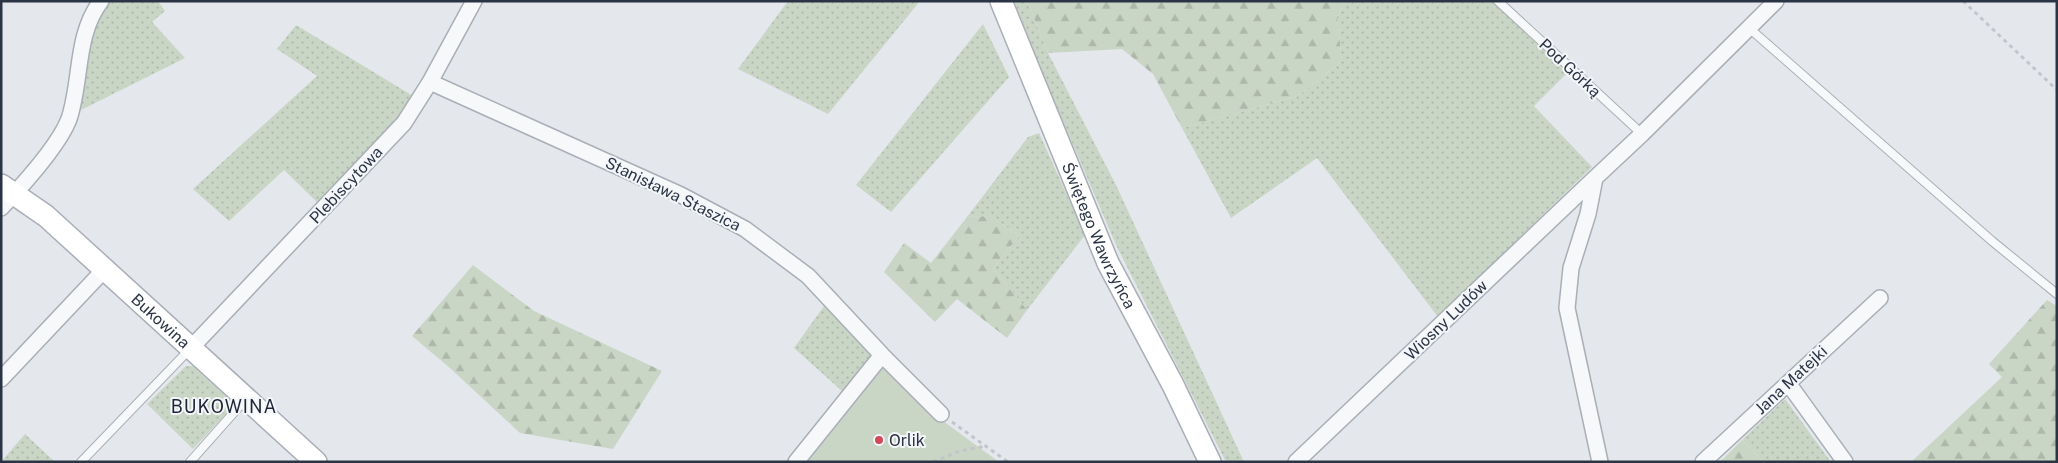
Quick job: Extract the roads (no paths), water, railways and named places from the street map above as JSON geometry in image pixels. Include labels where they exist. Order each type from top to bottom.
[{"type":"street","points":[[6,196],[61,136],[68,120],[85,29],[94,10],[101,1]]},
{"type":"street","name":"Świętego Wawrzyńca","points":[[1000,1],[1108,263],[1173,385],[1210,462]]},
{"type":"street","name":"Wiosny Ludów","points":[[1296,462],[1642,134],[1776,1]]},
{"type":"street","name":"Plebiscytowa","points":[[190,349],[404,123],[430,82],[468,4]]},
{"type":"street","name":"Stanisława Staszica","points":[[430,82],[681,195],[745,229],[808,276],[882,355],[941,414]]},
{"type":"street","points":[[1595,178],[1588,214],[1571,268],[1567,308],[1600,462]]},
{"type":"street","name":"Bukowina","points":[[6,196],[46,216],[316,462]]},
{"type":"street","points":[[1,379],[104,270]]},
{"type":"street","name":"Jana Matejki","points":[[1703,462],[1880,298]]},
{"type":"street","points":[[796,462],[882,355]]},
{"type":"street","points":[[1788,383],[1846,462]]},
{"type":"lane","name":"Pod Górką","points":[[1498,1],[1642,134]]},
{"type":"lane","points":[[1749,28],[1992,241],[2057,294]]},
{"type":"lane","points":[[81,462],[190,349]]},
{"type":"lane","points":[[190,462],[246,399]]},
{"type":"place","name":"Orlik","points":[[879,440]]},
{"type":"district","name":"BUKOWINA","points":[[224,406]]}]
